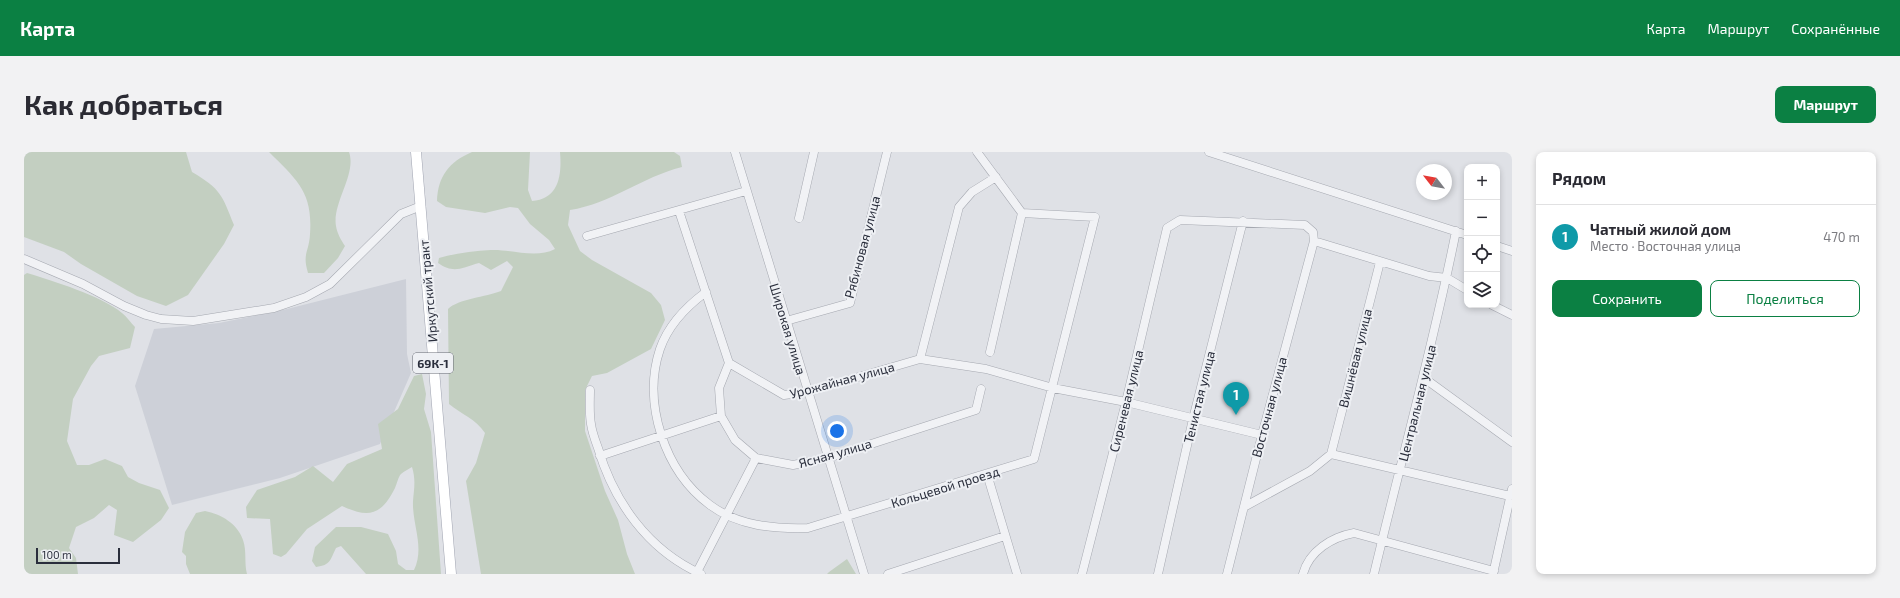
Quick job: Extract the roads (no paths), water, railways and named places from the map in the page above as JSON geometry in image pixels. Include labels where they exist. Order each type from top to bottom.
[{"type":"main road","name":"Иркутский тракт","points":[[416,152],[451,574]]},
{"type":"street","name":"Широкая улица","points":[[735,152],[807,392],[864,574]]},
{"type":"street","points":[[799,218],[814,152]]},
{"type":"street","name":"Рябиновая улица","points":[[786,321],[850,303],[887,152]]},
{"type":"street","points":[[977,152],[1022,213],[990,352]]},
{"type":"street","points":[[1209,152],[1464,234]]},
{"type":"street","points":[[996,178],[972,192],[959,207],[920,359],[986,369],[1053,388],[1126,402],[1262,435]]},
{"type":"street","points":[[587,236],[746,191]]},
{"type":"street","points":[[24,259],[83,284],[124,306],[146,315],[161,319],[193,321],[274,308],[306,297],[330,284],[401,214],[420,206]]},
{"type":"street","points":[[679,211],[729,363]]},
{"type":"street","name":"Кольцевой проезд","points":[[706,292],[693,301],[675,321],[660,348],[654,378],[655,413],[669,455],[686,482],[710,505],[727,514],[741,521],[773,528],[808,528],[847,518],[1034,459],[1095,216],[1022,213]]},
{"type":"street","name":"Сиреневая улица","points":[[1082,574],[1126,402],[1167,228],[1180,220],[1243,221]]},
{"type":"street","points":[[1243,221],[1305,225],[1312,232],[1314,241],[1429,276],[1447,278],[1464,288]]},
{"type":"street","name":"Тенистая улица","points":[[1158,574],[1193,419],[1243,221]]},
{"type":"street","name":"Центральная улица","points":[[1374,574],[1424,378],[1447,278],[1456,231]]},
{"type":"street","name":"Восточная улица","points":[[1227,574],[1262,435],[1314,241]]},
{"type":"street","points":[[1500,247],[1512,251]]},
{"type":"street","name":"Вишнёвая улица","points":[[1331,454],[1380,262]]},
{"type":"street","points":[[1498,308],[1512,315]]},
{"type":"street","name":"Урожайная улица","points":[[729,363],[784,395],[807,392],[920,359]]},
{"type":"street","name":"Ясная улица","points":[[729,363],[719,388],[721,416],[734,440],[756,458],[793,465],[828,458],[976,410],[981,389]]},
{"type":"street","points":[[1424,378],[1512,442]]},
{"type":"street","points":[[590,390],[591,424],[600,456],[613,489],[630,516],[649,538],[672,558],[699,573],[756,458]]},
{"type":"street","points":[[600,456],[721,416]]},
{"type":"street","points":[[1244,507],[1310,471],[1331,454],[1401,471],[1511,493],[1493,573],[1354,533],[1326,544],[1311,555],[1305,565],[1303,574]]},
{"type":"street","points":[[987,474],[1017,574]]},
{"type":"street","points":[[888,574],[1005,536]]},
{"type":"place","name":"Чатный жилой дом","points":[[1236,415]]}]
